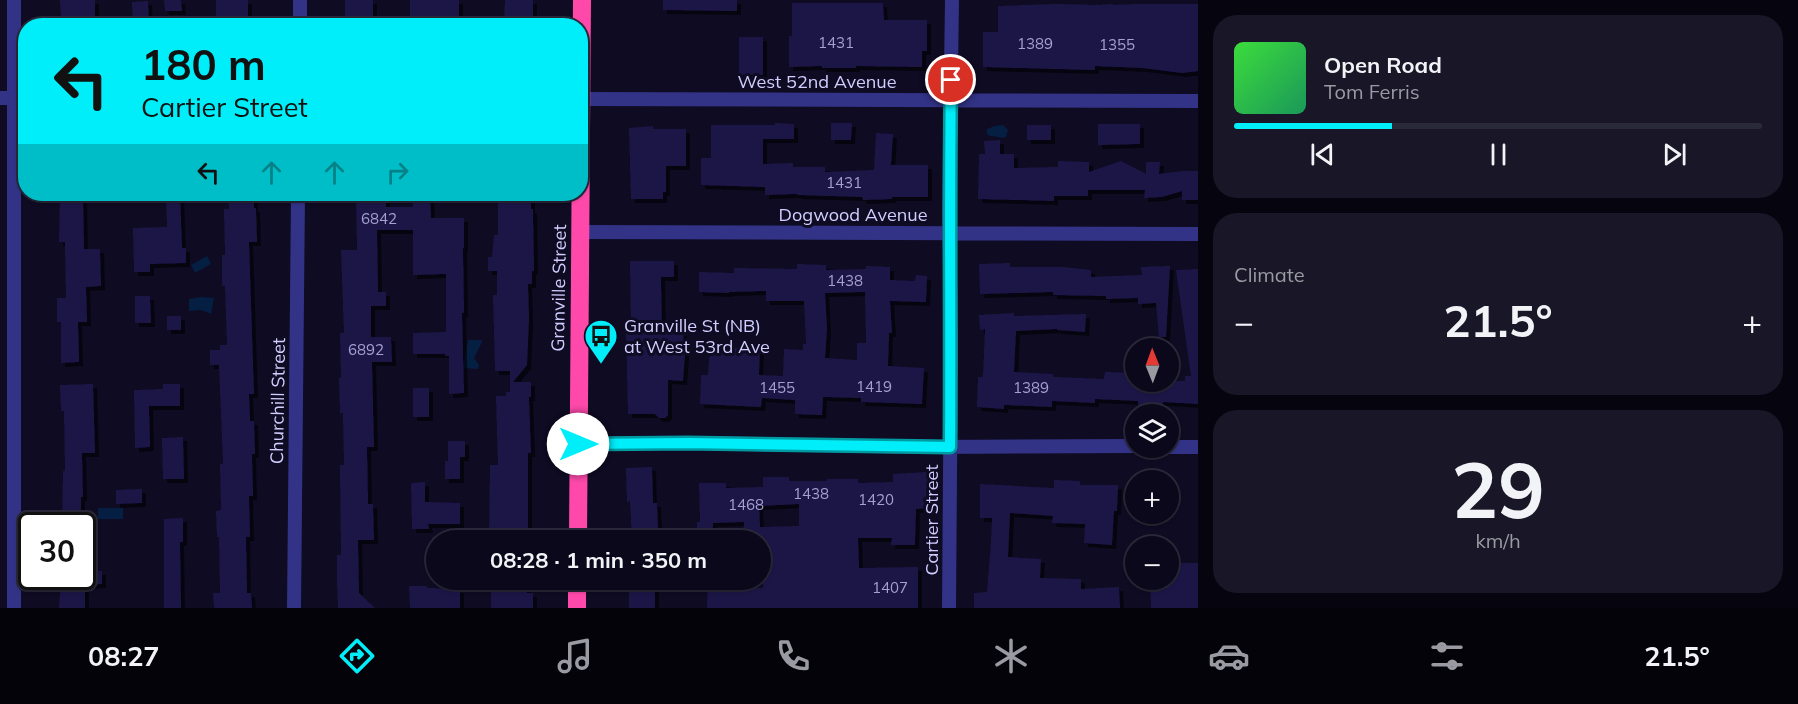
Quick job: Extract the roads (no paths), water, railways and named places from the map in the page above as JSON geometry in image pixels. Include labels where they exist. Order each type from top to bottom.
[{"type":"highway","name":"Granville Street","points":[[582,0],[582,18]]},
{"type":"highway","name":"Granville Street","points":[[578,530],[580,201]]},
{"type":"highway","points":[[577,590],[577,608]]},
{"type":"street","points":[[14,0],[18,65]]},
{"type":"street","points":[[300,0],[300,18]]},
{"type":"street","name":"Cartier Street","points":[[949,608],[952,0]]},
{"type":"street","points":[[0,98],[18,98]]},
{"type":"street","name":"West 52nd Avenue","points":[[588,99],[1198,101]]},
{"type":"street","points":[[14,608],[19,201]]},
{"type":"street","name":"Churchill Street","points":[[294,608],[298,201]]},
{"type":"street","name":"Dogwood Avenue","points":[[580,232],[1198,234]]},
{"type":"street","points":[[578,444],[1125,446]]},
{"type":"street","points":[[1179,447],[1198,447]]},
{"type":"water","points":[[1003,125],[1008,130],[1006,137],[987,134],[987,129]]},
{"type":"water","points":[[207,256],[211,264],[195,273],[191,265]]},
{"type":"water","points":[[214,298],[211,314],[201,310],[189,311],[189,299]]},
{"type":"water","points":[[468,340],[482,340],[474,358],[479,365],[478,369],[463,368]]},
{"type":"water","points":[[98,508],[123,508],[123,519],[98,519]]},
{"type":"place","name":"Granville St (NB) at West 53rd Ave","points":[[601,365]]}]
